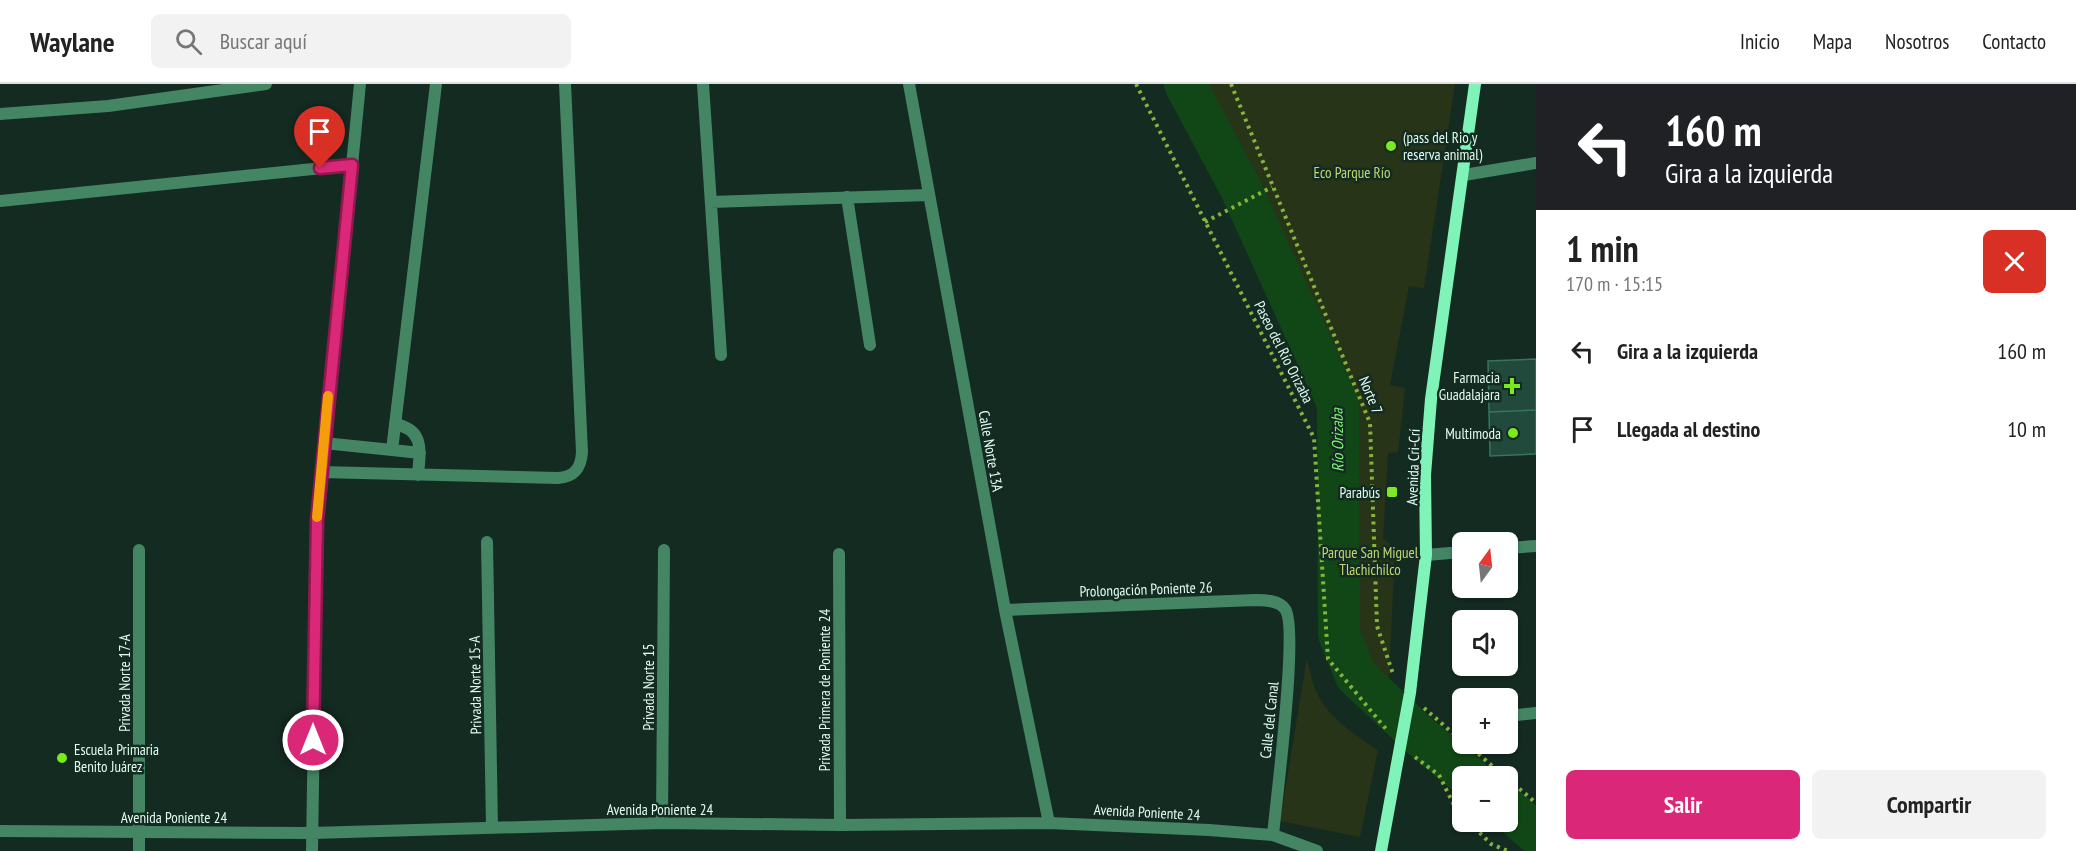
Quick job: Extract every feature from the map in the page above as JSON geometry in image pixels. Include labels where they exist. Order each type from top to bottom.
[{"type":"main road","name":"Avenida Cri-Crí","points":[[1381,851],[1410,693],[1426,555],[1425,475],[1431,399],[1475,84]]},
{"type":"street","points":[[0,114],[108,106],[266,84]]},
{"type":"street","points":[[312,851],[315,554],[321,472],[360,84]]},
{"type":"street","points":[[392,450],[436,84]]},
{"type":"street","points":[[321,472],[558,478],[574,474],[579,468],[582,452],[565,84]]},
{"type":"street","points":[[704,84],[721,355]]},
{"type":"street","name":"Calle Norte 13A","points":[[909,84],[1005,610],[1049,823]]},
{"type":"street","points":[[1464,175],[1536,164]]},
{"type":"street","points":[[0,201],[352,165]]},
{"type":"street","points":[[711,202],[929,195]]},
{"type":"street","points":[[847,197],[870,345]]},
{"type":"street","points":[[395,424],[406,427],[416,435],[420,453],[418,475]]},
{"type":"street","points":[[324,443],[420,453]]},
{"type":"street","name":"Privada Norte 15-A","points":[[487,542],[492,827]]},
{"type":"street","points":[[1518,547],[1536,546]]},
{"type":"street","name":"Privada Norte 17-A","points":[[139,550],[139,851]]},
{"type":"street","name":"Privada Norte 15","points":[[662,823],[664,550]]},
{"type":"street","points":[[1426,555],[1452,553]]},
{"type":"street","name":"Privada Primera de Poniente 24","points":[[839,554],[840,825]]},
{"type":"street","name":"Prolongación Poniente 26","points":[[1005,610],[1255,600],[1277,603],[1285,608]]},
{"type":"street","name":"Calle del Canal","points":[[1273,835],[1290,657],[1290,620],[1285,608]]},
{"type":"street","points":[[1518,715],[1536,713]]},
{"type":"street","name":"Avenida Poniente 24","points":[[0,831],[312,833],[662,823],[840,825],[1049,823],[1273,835],[1317,851]]},
{"type":"path","name":"Paseo del Río Orizaba","points":[[1137,84],[1314,438],[1328,659],[1400,746],[1439,775],[1452,801]]},
{"type":"path","name":"Norte 7","points":[[1231,84],[1370,423],[1377,626],[1396,681],[1452,732]]},
{"type":"path","points":[[1205,222],[1272,187]]},
{"type":"path","points":[[1479,754],[1493,766]]},
{"type":"path","points":[[1518,787],[1536,803]]},
{"type":"path","points":[[1479,832],[1491,844],[1508,851]]},
{"type":"green space","name":"Eco Parque Río","points":[[1208,84],[1455,84],[1424,288],[1409,286],[1390,385],[1405,388],[1398,452],[1388,453],[1383,539],[1395,547],[1388,699],[1346,638],[1345,382],[1263,186]]},
{"type":"green space","points":[[1307,658],[1314,686],[1325,706],[1350,731],[1378,750],[1360,837],[1280,821]]},
{"type":"building","name":"Farmacia Guadalajara","points":[[1536,359],[1536,410],[1489,412],[1488,361]]},
{"type":"building","name":"Multimoda","points":[[1536,410],[1536,454],[1490,456],[1489,412]]},
{"type":"waterway","name":"Río Orizaba","points":[[1185,84],[1241,189],[1338,403],[1339,634],[1356,676],[1456,766]]},
{"type":"waterway","name":"Río Orizaba","points":[[1518,818],[1536,833]]},
{"type":"slow traffic","points":[[317,517],[328,396]]},
{"type":"place","name":"(pass del Rio y reserva animal)","points":[[1391,146]]},
{"type":"place","name":"Farmacia Guadalajara","points":[[1512,386]]},
{"type":"place","name":"Multimoda","points":[[1513,433]]},
{"type":"place","name":"Parabús","points":[[1392,492]]},
{"type":"place","name":"Escuela Primaria Benito Juárez","points":[[62,758]]},
{"type":"route","points":[[313,740],[317,521],[352,165],[320,168]]},
{"type":"park label","name":"Parque San Miguel Tlachichilco","points":[[1370,560]]}]
